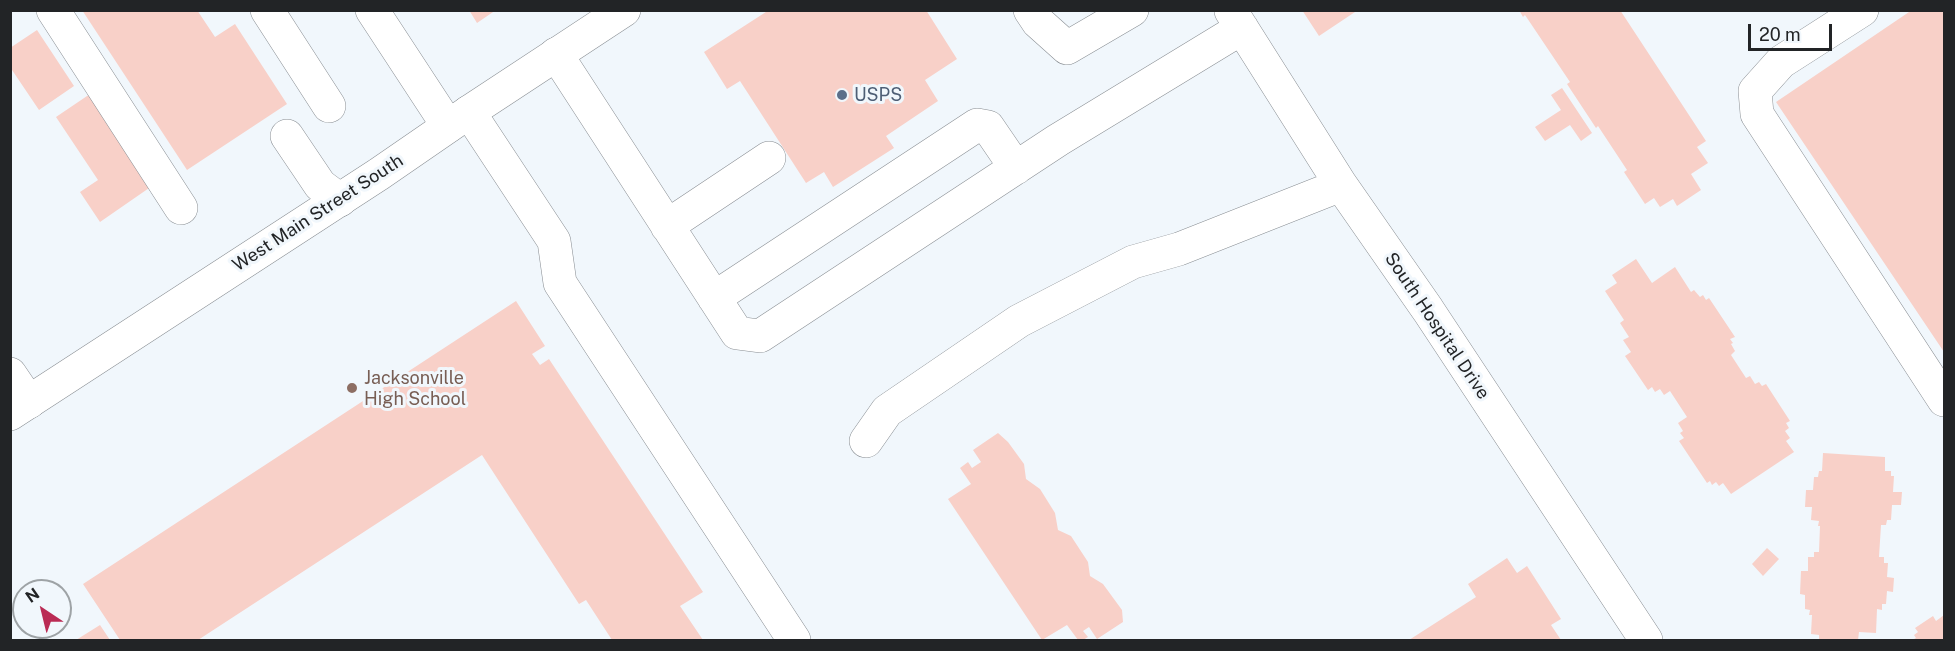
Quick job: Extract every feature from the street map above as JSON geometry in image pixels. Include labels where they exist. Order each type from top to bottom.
[{"type":"street","points":[[53,10],[182,208]]},
{"type":"street","points":[[267,10],[329,106]]},
{"type":"street","points":[[372,10],[554,241],[560,283],[794,640]]},
{"type":"street","name":"West Main Street South","points":[[20,408],[340,200],[624,10]]},
{"type":"street","points":[[1030,10],[1038,22],[1067,48],[1123,13]]},
{"type":"street","points":[[1862,10],[1781,62],[1755,91],[1756,114],[1944,400]]},
{"type":"street","points":[[556,54],[737,333],[760,336],[1016,168],[1236,19]]},
{"type":"street","name":"South Hospital Drive","points":[[1236,19],[1341,185],[1428,310],[1646,640]]},
{"type":"street","points":[[714,298],[977,124],[988,127],[1016,168]]},
{"type":"street","points":[[287,136],[320,185],[340,200]]},
{"type":"street","points":[[667,226],[769,158]]},
{"type":"street","points":[[866,441],[887,411],[1019,321],[1133,262],[1179,249],[1341,185]]},
{"type":"street","points":[[10,374],[20,408]]},
{"type":"building","points":[[82,10],[197,10],[215,37],[235,24],[287,104],[187,170]]},
{"type":"building","points":[[469,10],[496,10],[477,23]]},
{"type":"building","name":"USPS","points":[[769,10],[926,10],[957,59],[925,80],[938,101],[886,136],[894,148],[833,187],[824,172],[806,183],[740,81],[727,89],[704,52]]},
{"type":"building","points":[[1302,10],[1358,10],[1319,36]]},
{"type":"building","points":[[1519,10],[1620,10],[1706,141],[1697,147],[1708,163],[1691,174],[1701,190],[1677,206],[1673,199],[1660,207],[1654,198],[1645,204],[1624,172],[1627,170],[1567,84],[1570,82],[1525,15],[1523,17]]},
{"type":"building","points":[[1912,10],[1944,10],[1944,352],[1776,102]]},
{"type":"building","points":[[37,30],[74,86],[39,110],[10,67],[10,48]]},
{"type":"building","points":[[1562,88],[1592,133],[1581,141],[1570,125],[1545,141],[1535,127],[1561,110],[1551,95]]},
{"type":"building","points":[[90,94],[152,186],[100,222],[80,192],[98,180],[56,117]]},
{"type":"building","points":[[1636,259],[1652,283],[1675,267],[1691,292],[1694,290],[1700,297],[1703,295],[1706,300],[1709,298],[1735,337],[1730,339],[1735,351],[1731,355],[1746,378],[1750,376],[1755,384],[1759,382],[1762,386],[1766,384],[1790,421],[1786,423],[1789,428],[1785,431],[1790,438],[1786,441],[1794,452],[1731,494],[1723,483],[1719,486],[1716,482],[1712,485],[1710,481],[1707,483],[1679,441],[1684,438],[1680,433],[1683,431],[1678,423],[1687,417],[1670,391],[1664,395],[1660,389],[1655,392],[1652,387],[1648,390],[1625,356],[1631,352],[1623,340],[1629,337],[1620,323],[1624,320],[1605,291],[1617,283],[1612,275]]},
{"type":"building","points":[[516,301],[545,346],[532,354],[540,365],[549,359],[703,592],[680,606],[703,640],[612,640],[586,600],[579,604],[482,455],[198,640],[120,640],[83,584]]},
{"type":"building","points":[[998,433],[1008,442],[1024,464],[1026,479],[1040,489],[1055,513],[1058,530],[1071,536],[1088,562],[1090,576],[1103,584],[1122,610],[1123,622],[1097,639],[1089,627],[1083,631],[1088,637],[1078,640],[1067,625],[1042,640],[948,499],[971,484],[960,468],[968,462],[972,468],[981,462],[973,450]]},
{"type":"building","points":[[1823,453],[1885,457],[1885,471],[1891,471],[1891,476],[1894,476],[1893,492],[1902,492],[1901,505],[1892,505],[1891,520],[1887,520],[1886,525],[1881,525],[1879,557],[1884,557],[1884,563],[1888,563],[1887,577],[1894,578],[1893,592],[1887,591],[1886,604],[1882,604],[1882,610],[1877,609],[1876,633],[1859,632],[1858,640],[1819,640],[1819,635],[1811,634],[1812,615],[1809,615],[1810,610],[1805,609],[1805,595],[1800,594],[1801,571],[1808,571],[1808,557],[1814,557],[1814,552],[1819,552],[1819,521],[1811,520],[1812,507],[1805,507],[1806,490],[1813,490],[1814,477],[1818,477],[1819,471],[1822,471]]},
{"type":"building","points":[[1767,548],[1779,559],[1763,576],[1752,564]]},
{"type":"building","points":[[1507,558],[1517,573],[1527,566],[1561,619],[1551,625],[1561,640],[1409,640],[1476,597],[1468,584]]},
{"type":"building","points":[[1944,615],[1944,640],[1912,640],[1916,638],[1914,635],[1918,632],[1915,628],[1933,616],[1936,621]]},
{"type":"building","points":[[100,625],[110,640],[76,640]]},
{"type":"place","name":"USPS","points":[[842,95]]},
{"type":"place","name":"Jacksonville High School","points":[[352,388]]}]
